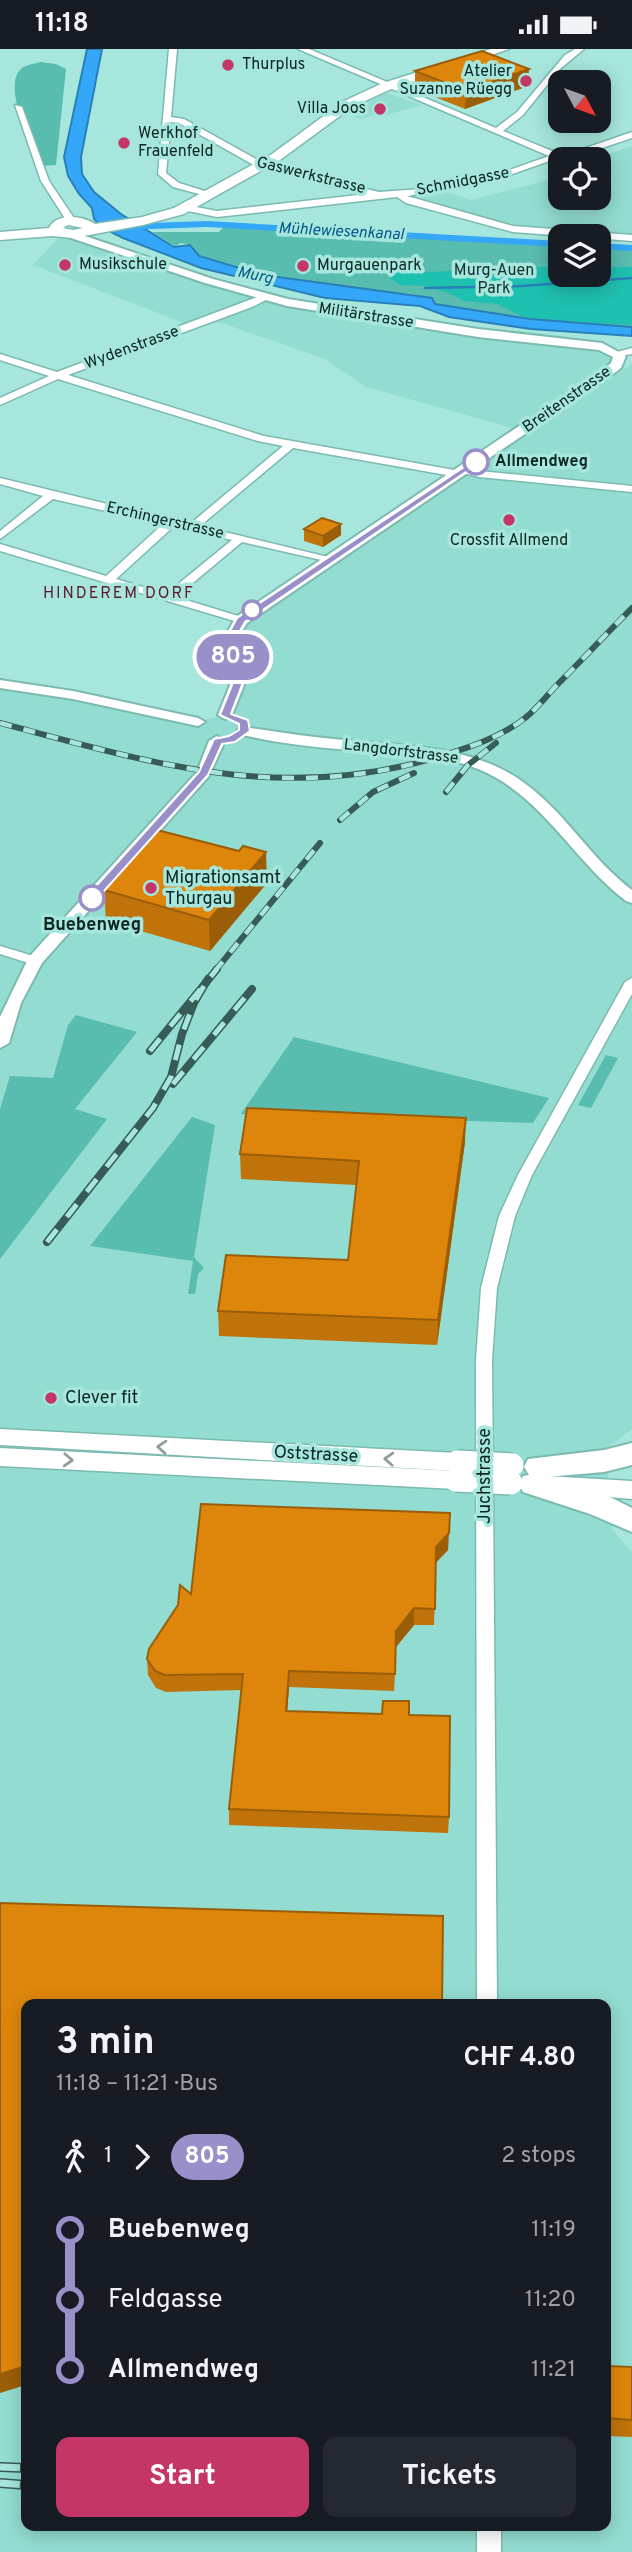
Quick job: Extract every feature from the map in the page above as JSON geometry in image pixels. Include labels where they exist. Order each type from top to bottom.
[{"type":"highway","points":[[524,1475],[632,1454]]},
{"type":"highway","points":[[524,1475],[632,1521]]},
{"type":"main road","points":[[0,235],[142,220],[186,208],[268,168],[337,110],[387,86],[503,49]]},
{"type":"main road","name":"Oststrasse","points":[[0,1437],[456,1471],[524,1475],[632,1475]]},
{"type":"main road","name":"Oststrasse","points":[[0,1457],[456,1471]]},
{"type":"main road","name":"Oststrasse","points":[[524,1475],[632,1490]]},
{"type":"street","points":[[173,49],[162,174],[176,185],[210,194]]},
{"type":"street","name":"Schmidgasse","points":[[302,49],[548,153]]},
{"type":"street","points":[[497,131],[527,104],[557,70],[563,58],[580,49]]},
{"type":"street","points":[[18,107],[64,228]]},
{"type":"street","name":"Gaswerkstrasse","points":[[168,119],[181,121],[268,168],[379,195]]},
{"type":"street","points":[[596,147],[632,135]]},
{"type":"street","name":"Schmidgasse","points":[[186,208],[218,214],[379,195],[400,195],[501,177],[548,159]]},
{"type":"street","points":[[400,195],[409,201],[502,227],[548,231]]},
{"type":"street","name":"Militärstrasse","points":[[89,227],[90,239],[106,247]]},
{"type":"street","name":"Militärstrasse","points":[[64,228],[106,247],[265,297],[478,333],[602,347],[618,353],[632,351]]},
{"type":"street","points":[[611,237],[632,238]]},
{"type":"street","name":"Wydenstrasse","points":[[0,402],[58,375],[265,297]]},
{"type":"street","name":"Breitenstrasse","points":[[241,620],[609,371],[620,360],[618,353]]},
{"type":"street","points":[[0,356],[205,423],[291,446],[461,472],[632,489]]},
{"type":"street","points":[[193,527],[229,493],[240,488],[291,446]]},
{"type":"street","name":"Erchingerstrasse","points":[[0,481],[330,559]]},
{"type":"street","points":[[0,536],[51,495]]},
{"type":"street","points":[[108,579],[172,522]]},
{"type":"street","points":[[169,597],[241,538]]},
{"type":"street","points":[[0,547],[241,620],[231,638],[237,685],[225,715]]},
{"type":"street","points":[[0,684],[72,695],[198,722]]},
{"type":"street","points":[[225,715],[244,723],[244,731],[231,739],[218,741],[199,734],[196,730],[198,722],[206,717],[225,715]]},
{"type":"street","name":"Langdorfstrasse","points":[[244,731],[307,741],[445,755],[498,772],[528,794],[603,874],[632,898]]},
{"type":"street","points":[[0,1043],[11,1006],[35,961],[204,773],[218,741]]},
{"type":"street","points":[[0,950],[35,961]]},
{"type":"street","name":"Juchstrasse","points":[[487,1999],[484,1360],[489,1288],[507,1216],[525,1175],[632,982]]},
{"type":"street","points":[[489,2531],[489,2552]]},
{"type":"shaded area","name":"Villa Joos","points":[[384,92],[421,105],[361,119],[344,112]]},
{"type":"shaded area","points":[[632,146],[632,235],[611,233],[611,224],[548,224],[548,229],[507,226],[414,199],[419,193],[443,191],[471,200],[548,180],[548,210],[611,210],[611,153]]},
{"type":"shaded area","points":[[63,233],[209,281],[319,308],[589,345],[620,356],[518,429],[529,432],[632,364],[632,1429],[606,1449],[612,1529],[632,1553],[632,2552],[0,2552],[0,684],[198,722],[225,715],[231,704],[234,620],[516,429],[366,387],[325,359],[216,321],[197,328],[33,265]]},
{"type":"green space","points":[[40,62],[56,64],[66,69],[56,165],[39,166],[17,103],[16,78],[20,70]]},
{"type":"green space","name":"Murg-Auen Park","points":[[226,224],[548,242],[548,287],[611,287],[611,245],[632,246],[632,327],[529,319],[435,304],[413,294],[339,287],[263,275],[199,256],[191,245],[181,243],[175,246],[152,232],[219,232]]},
{"type":"green space","points":[[548,267],[548,287],[611,287],[611,267],[632,267],[632,325],[527,319],[497,304],[464,301],[449,293],[424,286],[400,285],[390,278],[394,271]]},
{"type":"green space","points":[[76,1015],[137,1032],[75,1109],[107,1119],[0,1259],[0,1109],[10,1076],[53,1078],[68,1025]]},
{"type":"green space","points":[[294,1037],[549,1098],[533,1123],[241,1114]]},
{"type":"green space","points":[[606,1055],[618,1058],[591,1108],[578,1105]]},
{"type":"green space","points":[[192,1117],[215,1125],[194,1257],[204,1268],[198,1274],[195,1294],[188,1294],[193,1261],[90,1246]]},
{"type":"water","name":"Murg","points":[[87,49],[102,49],[81,157],[82,174],[94,192],[121,214],[174,247],[190,245],[199,256],[263,275],[432,298],[435,304],[530,319],[632,327],[632,336],[531,329],[449,317],[420,306],[325,298],[201,268],[103,228],[94,219],[92,208],[68,176],[64,157]]},
{"type":"building","points":[[482,51],[529,69],[466,91],[415,71]]},
{"type":"building","points":[[322,518],[341,524],[323,536],[304,529]]},
{"type":"building","points":[[157,830],[239,851],[243,846],[266,852],[209,920],[104,890]]},
{"type":"building","points":[[247,1108],[466,1118],[438,1320],[218,1311],[226,1255],[348,1260],[359,1161],[240,1154]]},
{"type":"building","points":[[201,1504],[450,1513],[449,1533],[436,1547],[435,1609],[414,1608],[396,1631],[395,1674],[289,1671],[286,1711],[382,1714],[383,1701],[409,1701],[409,1715],[450,1716],[449,1817],[229,1809],[243,1674],[165,1675],[155,1671],[147,1659],[149,1649],[178,1605],[180,1585],[191,1594]]},
{"type":"building","points":[[0,1903],[443,1916],[442,1999],[21,1999],[21,2368],[0,2374]]},
{"type":"building","points":[[611,2366],[632,2367],[632,2420],[611,2418]]},
{"type":"waterway","name":"Mühlewiesenkanal","points":[[122,227],[207,224],[548,243]]},
{"type":"waterway","name":"Mühlewiesenkanal","points":[[611,247],[632,248]]},
{"type":"waterway","points":[[425,288],[522,286],[632,278]]},
{"type":"railway","points":[[0,723],[110,752],[217,773],[325,777],[380,771],[460,750],[494,737],[515,725],[534,710],[632,608]]},
{"type":"railway","points":[[446,792],[468,765],[496,743]]},
{"type":"railway","points":[[340,820],[373,792],[414,773]]},
{"type":"railway","points":[[215,971],[320,843]]},
{"type":"railway","points":[[206,983],[217,969]]},
{"type":"railway","points":[[206,983],[208,979]]},
{"type":"railway","points":[[47,1242],[153,1108],[171,1077],[182,1034],[194,1003],[206,983]]},
{"type":"railway","points":[[150,1051],[206,983]]},
{"type":"railway","points":[[173,1084],[252,989]]},
{"type":"railway","points":[[0,2467],[21,2468]]},
{"type":"railway","points":[[0,2483],[21,2485]]},
{"type":"bus line","name":"805","points":[[92,898],[204,773],[218,741],[237,737],[244,731],[244,723],[233,716],[225,715],[238,676],[231,650],[231,638],[241,620],[252,610],[476,462]]},
{"type":"place","name":"Thurplus","points":[[228,65]]},
{"type":"place","name":"Atelier Suzanne Rüegg","points":[[526,81]]},
{"type":"place","name":"Villa Joos","points":[[380,109]]},
{"type":"place","name":"Werkhof Frauenfeld","points":[[124,143]]},
{"type":"place","name":"Musikschule","points":[[65,265]]},
{"type":"place","name":"Murgauenpark","points":[[303,266]]},
{"type":"place","name":"Allmendweg","points":[[476,462]]},
{"type":"place","name":"Crossfit Allmend","points":[[509,520]]},
{"type":"place","name":"Migrationsamt Thurgau","points":[[151,888]]},
{"type":"place","name":"Buebenweg","points":[[92,898]]},
{"type":"place","name":"Clever fit","points":[[51,1398]]},
{"type":"district","name":"HINDEREM DORF","points":[[119,594]]}]
